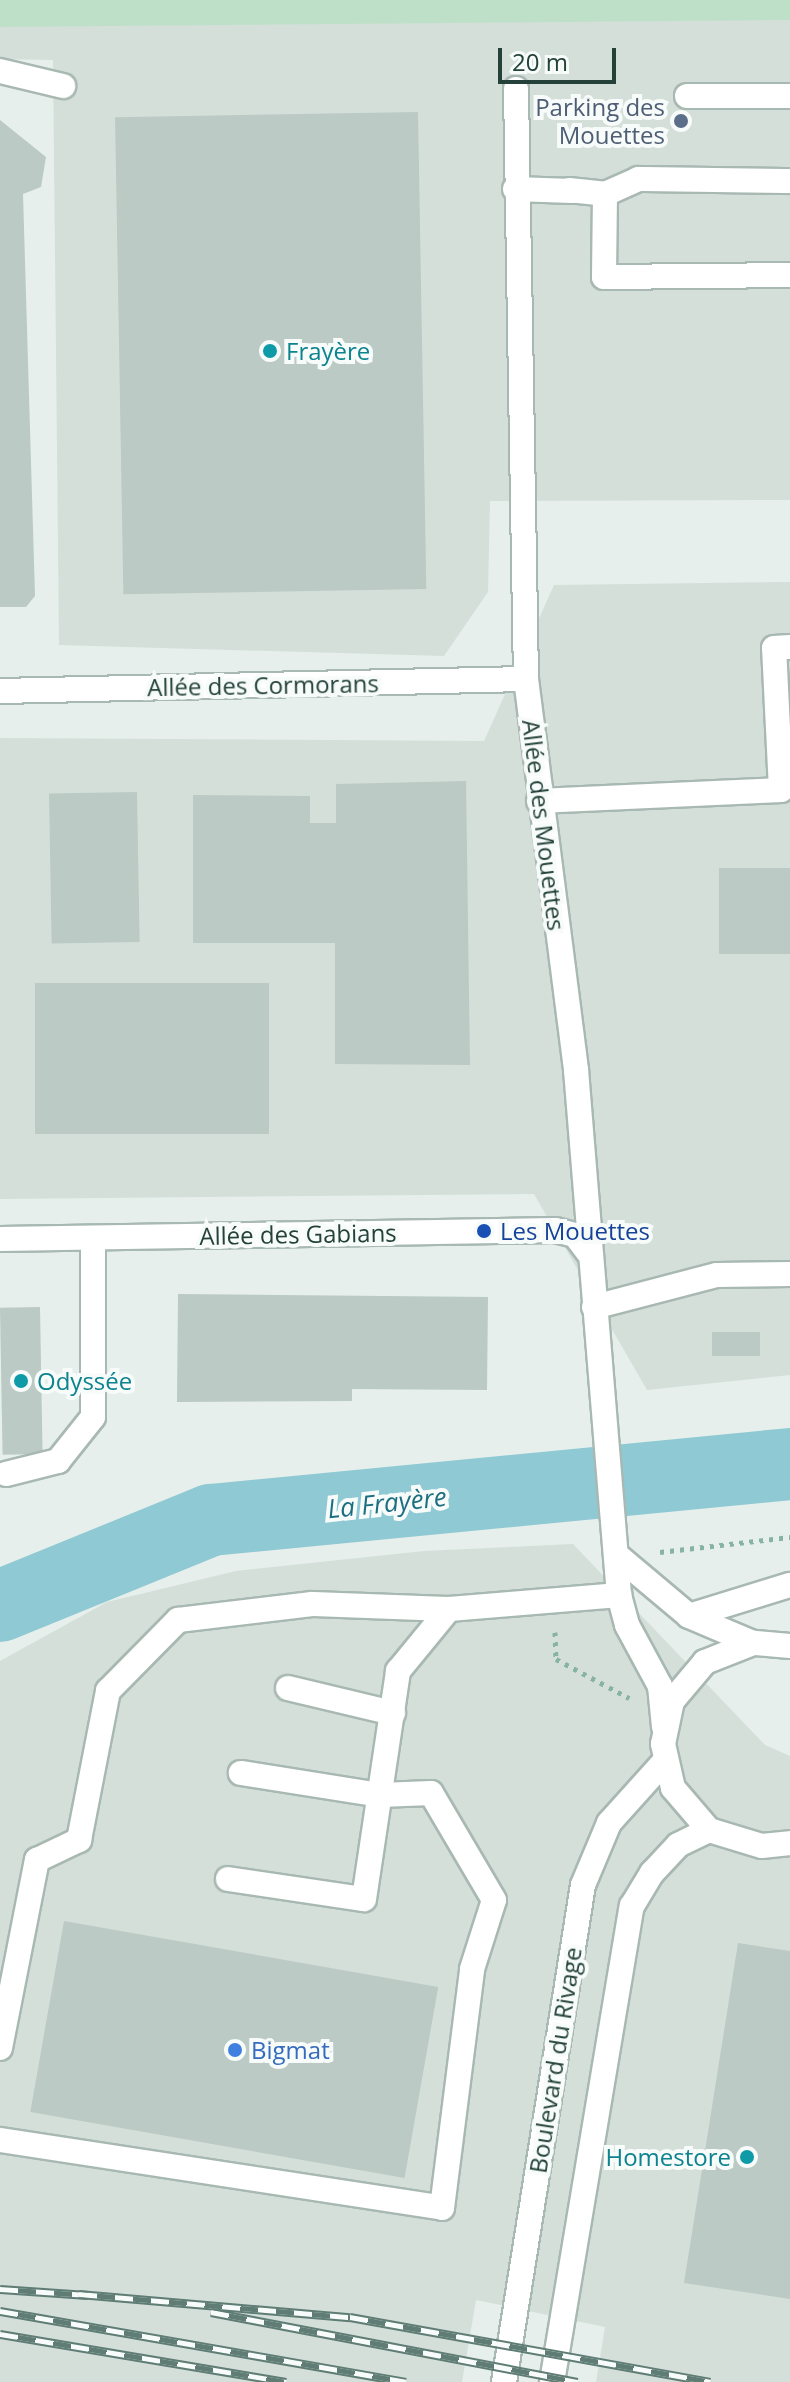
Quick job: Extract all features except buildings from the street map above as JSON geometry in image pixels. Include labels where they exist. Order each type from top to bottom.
[{"type":"street","points":[[0,71],[63,86]]},
{"type":"street","name":"Allée des Mouettes","points":[[516,89],[515,189],[526,679],[539,801],[576,1070],[588,1252],[620,1558],[619,1595],[627,1625],[660,1686],[664,1762]]},
{"type":"street","points":[[687,96],[790,96]]},
{"type":"street","points":[[515,189],[605,194],[638,179],[790,181]]},
{"type":"street","points":[[605,194],[604,277],[790,275]]},
{"type":"street","points":[[539,801],[781,790],[774,648],[790,647]]},
{"type":"street","name":"Allée des Cormorans","points":[[0,691],[526,679]]},
{"type":"street","name":"Allée des Gabians","points":[[0,1239],[555,1230],[575,1235],[588,1252]]},
{"type":"street","points":[[6,1474],[58,1461],[93,1417],[93,1238]]},
{"type":"street","points":[[594,1307],[717,1275],[790,1274]]},
{"type":"street","points":[[620,1558],[689,1616],[753,1643]]},
{"type":"street","points":[[689,1616],[790,1585]]},
{"type":"street","points":[[0,2048],[37,1860],[79,1840],[108,1691],[178,1620],[312,1604],[449,1609],[619,1595]]},
{"type":"street","points":[[228,1879],[364,1899],[398,1671],[449,1609]]},
{"type":"street","points":[[664,1727],[685,1679],[728,1649],[753,1643],[790,1646]]},
{"type":"street","points":[[288,1688],[393,1713]]},
{"type":"street","points":[[664,1762],[688,1811],[709,1830],[748,1844],[790,1843]]},
{"type":"street","name":"Boulevard du Rivage","points":[[504,2382],[583,1885],[609,1823],[664,1762]]},
{"type":"street","points":[[0,2140],[442,2208],[472,1969],[494,1900],[431,1793],[380,1795],[241,1773]]},
{"type":"street","name":"Boulevard du Rivage","points":[[552,2382],[632,1906],[678,1845],[709,1830]]},
{"type":"path","points":[[655,1556],[664,1550],[790,1537]]},
{"type":"shaded area","points":[[0,0],[790,0],[790,500],[490,501],[488,592],[444,656],[59,645],[53,60],[0,59]]},
{"type":"shaded area","points":[[790,582],[790,1375],[647,1390],[534,1194],[0,1199],[0,738],[484,741],[554,585]]},
{"type":"shaded area","points":[[573,1544],[765,1745],[790,1756],[790,2382],[596,2382],[605,2327],[476,2300],[462,2382],[0,2382],[0,1661],[107,1602],[236,1571],[424,1551]]},
{"type":"green space","points":[[0,0],[790,0],[790,20],[0,27]]},
{"type":"waterway","name":"La Frayère","points":[[0,1606],[211,1520],[790,1464]]},
{"type":"railway","points":[[0,2289],[88,2295]]},
{"type":"railway","points":[[79,2294],[350,2317],[710,2382]]},
{"type":"railway","points":[[0,2311],[406,2382]]},
{"type":"railway","points":[[211,2312],[577,2382]]},
{"type":"railway","points":[[0,2334],[286,2382]]},
{"type":"place","name":"Parking des Mouettes","points":[[681,121]]},
{"type":"place","name":"Frayère","points":[[270,351]]},
{"type":"place","name":"Les Mouettes","points":[[484,1231]]},
{"type":"place","name":"Odyssée","points":[[21,1381]]},
{"type":"place","name":"Bigmat","points":[[235,2050]]},
{"type":"place","name":"Homestore","points":[[747,2157]]}]
